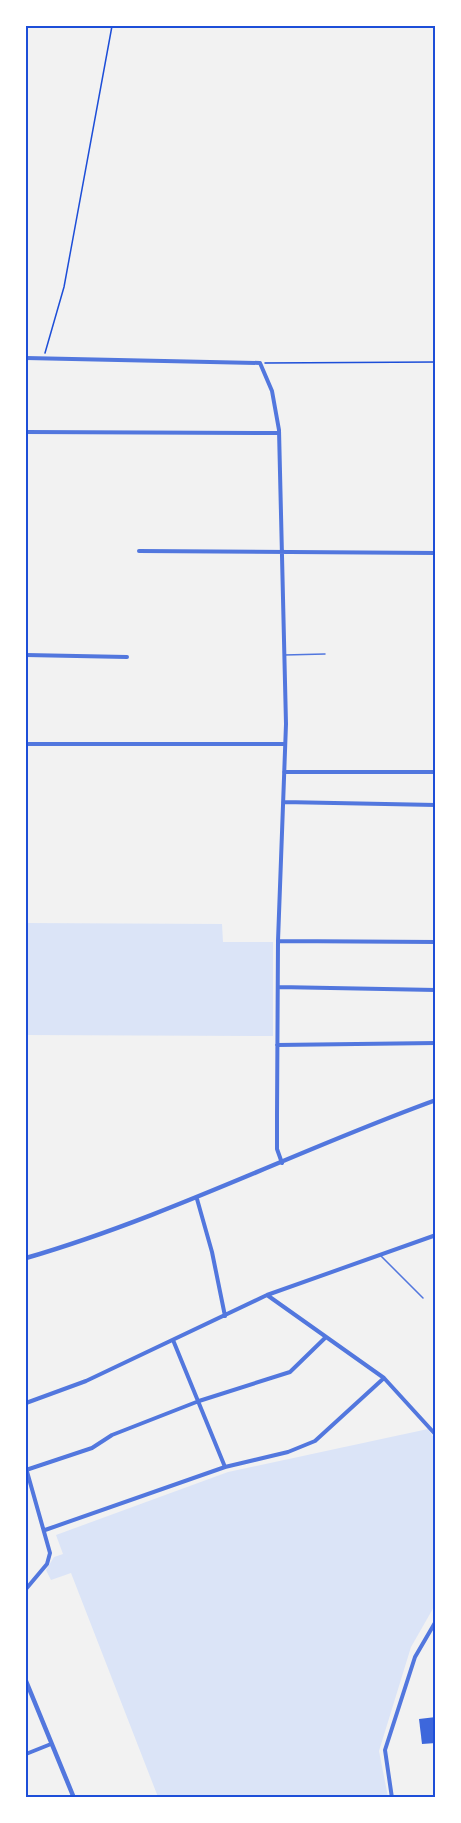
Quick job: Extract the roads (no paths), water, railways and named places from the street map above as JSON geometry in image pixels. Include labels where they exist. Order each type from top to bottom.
[{"type":"street","points":[[26,358],[260,363],[272,391],[279,433],[285,744],[277,1045],[278,1149],[282,1163]]},
{"type":"street","points":[[26,432],[279,433]]},
{"type":"street","points":[[138,551],[435,553]]},
{"type":"street","points":[[26,655],[127,657]]},
{"type":"street","points":[[26,744],[285,744]]},
{"type":"street","points":[[284,772],[435,772]]},
{"type":"street","points":[[283,802],[435,805]]},
{"type":"street","points":[[278,941],[435,942]]},
{"type":"street","points":[[278,987],[435,990]]},
{"type":"street","points":[[277,1045],[435,1043]]},
{"type":"street","points":[[26,1258],[81,1242],[196,1199],[435,1100]]},
{"type":"street","points":[[196,1199],[212,1252],[225,1316]]},
{"type":"street","points":[[26,1403],[86,1381],[267,1295],[435,1235]]},
{"type":"street","points":[[267,1295],[384,1378],[435,1435]]},
{"type":"street","points":[[26,1589],[42,1570],[49,1557],[45,1530],[26,1469],[92,1448],[111,1435],[199,1401],[290,1372],[326,1337]]},
{"type":"street","points":[[173,1340],[225,1467]]},
{"type":"street","points":[[45,1530],[225,1467],[288,1452],[315,1441],[384,1378]]},
{"type":"street","points":[[392,1797],[385,1750],[416,1657],[435,1621]]},
{"type":"street","points":[[26,1681],[74,1797]]},
{"type":"street","points":[[26,1754],[51,1744]]},
{"type":"lane","points":[[283,655],[325,654]]},
{"type":"lane","points":[[380,1255],[423,1298]]}]
